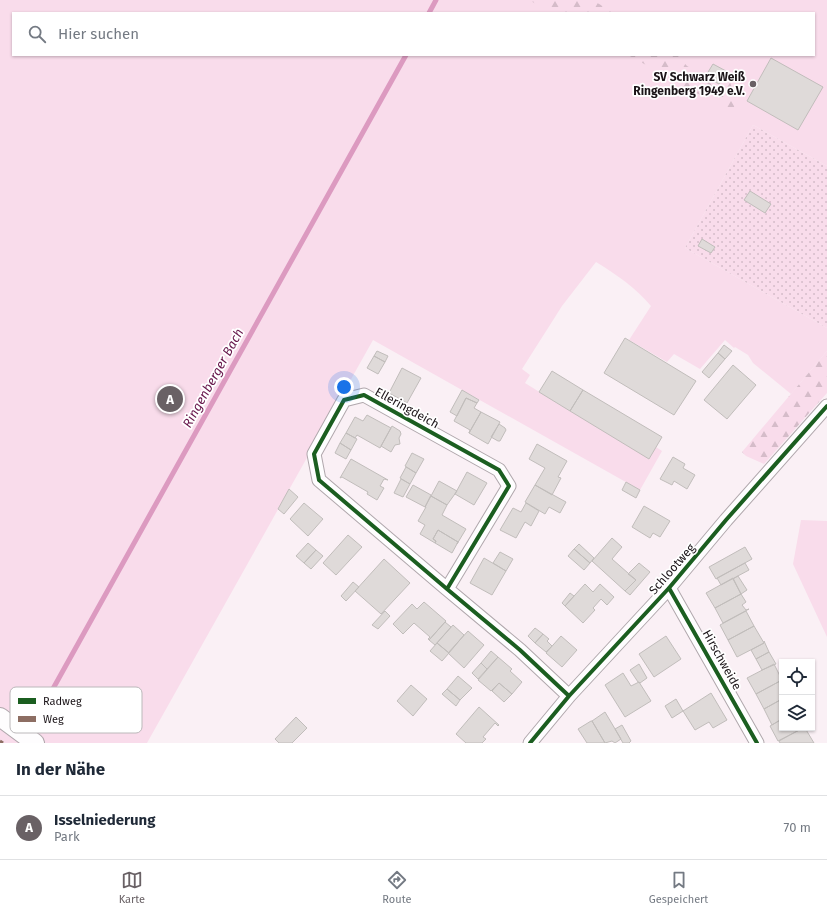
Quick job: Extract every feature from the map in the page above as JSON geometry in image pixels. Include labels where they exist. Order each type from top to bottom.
[{"type":"main road","points":[[0,717],[10,724]]},
{"type":"main road","points":[[22,733],[35,743]]},
{"type":"street","name":"Elleringdeich","points":[[447,589],[509,486],[499,470],[364,395],[344,400],[314,454],[319,480],[447,589],[520,650],[569,696]]},
{"type":"street","name":"Schlootweg","points":[[530,743],[569,696],[669,588],[726,520],[827,406]]},
{"type":"street","name":"Hirschweide","points":[[669,588],[756,743]]},
{"type":"green space","points":[[0,0],[827,0],[827,166],[753,125],[685,248],[827,328],[827,351],[791,394],[753,363],[748,355],[735,347],[734,348],[725,340],[700,369],[674,354],[667,362],[629,340],[651,306],[639,293],[596,262],[562,306],[522,369],[530,375],[525,383],[570,411],[656,447],[662,451],[640,490],[373,340],[147,743],[0,743]]},
{"type":"green space","points":[[529,0],[592,0],[613,12],[550,12]]},
{"type":"green space","points":[[630,56],[678,56],[687,66],[719,84],[726,71],[737,102],[731,112]]},
{"type":"green space","points":[[753,125],[827,166],[827,328],[685,248]]},
{"type":"green space","points":[[827,351],[827,393],[764,464],[746,456],[742,452]]},
{"type":"green space","points":[[801,520],[827,521],[827,637],[793,564]]},
{"type":"building","points":[[771,58],[823,87],[798,130],[747,101]]},
{"type":"building","points":[[713,64],[726,71],[719,84],[705,77]]},
{"type":"building","points":[[750,191],[771,204],[765,213],[744,200]]},
{"type":"building","points":[[702,239],[715,247],[711,253],[698,246]]},
{"type":"building","points":[[625,338],[696,381],[674,415],[604,373]]},
{"type":"building","points":[[724,345],[732,351],[725,359],[718,353]]},
{"type":"building","points":[[377,351],[388,356],[385,362],[374,356]]},
{"type":"building","points":[[718,353],[725,359],[709,378],[702,372]]},
{"type":"building","points":[[374,356],[385,362],[378,374],[367,368]]},
{"type":"building","points":[[733,365],[756,385],[727,419],[704,400]]},
{"type":"building","points":[[402,368],[421,378],[407,403],[389,393]]},
{"type":"building","points":[[552,371],[583,390],[570,411],[539,392]]},
{"type":"building","points":[[462,390],[479,400],[477,403],[466,398],[457,416],[450,412]]},
{"type":"building","points":[[583,390],[662,437],[649,459],[570,411]]},
{"type":"building","points":[[466,398],[477,403],[474,408],[481,412],[469,433],[470,430],[454,421]]},
{"type":"building","points":[[481,412],[500,422],[488,444],[469,433]]},
{"type":"building","points":[[367,415],[391,428],[380,448],[357,435],[355,438],[346,433],[355,417],[363,421]]},
{"type":"building","points":[[499,424],[506,430],[500,441],[498,441],[491,437]]},
{"type":"building","points":[[392,426],[400,431],[401,434],[399,438],[400,444],[395,445],[391,452],[381,446]]},
{"type":"building","points":[[346,433],[357,439],[351,450],[340,443]]},
{"type":"building","points":[[340,443],[351,450],[346,459],[335,453]]},
{"type":"building","points":[[537,444],[567,461],[558,477],[561,478],[552,495],[535,485],[545,468],[529,459]]},
{"type":"building","points":[[412,453],[424,459],[416,473],[405,466]]},
{"type":"building","points":[[673,457],[685,464],[683,468],[695,475],[687,489],[674,481],[672,485],[660,479]]},
{"type":"building","points":[[351,459],[388,480],[384,479],[380,486],[384,488],[377,500],[367,494],[368,492],[342,477],[340,478]]},
{"type":"building","points":[[406,467],[416,473],[410,484],[400,478]]},
{"type":"building","points":[[467,472],[487,483],[474,505],[455,494]]},
{"type":"building","points":[[401,479],[410,484],[403,497],[394,493]]},
{"type":"building","points":[[439,481],[457,491],[447,505],[431,496]]},
{"type":"building","points":[[626,482],[640,490],[636,498],[622,490]]},
{"type":"building","points":[[413,485],[431,495],[425,507],[406,497]]},
{"type":"building","points":[[535,485],[566,502],[560,513],[549,507],[545,514],[525,502]]},
{"type":"building","points":[[289,489],[298,497],[284,514],[278,509]]},
{"type":"building","points":[[431,496],[447,505],[442,515],[466,529],[457,544],[458,542],[438,530],[433,539],[436,541],[435,543],[420,534],[425,525],[418,521]]},
{"type":"building","points":[[304,503],[323,519],[308,536],[290,519]]},
{"type":"building","points":[[526,503],[539,511],[531,526],[525,522],[516,538],[500,530],[513,508],[521,512]]},
{"type":"building","points":[[644,506],[670,521],[660,537],[653,533],[650,538],[632,527]]},
{"type":"building","points":[[438,530],[458,542],[452,553],[435,543],[436,541],[433,539]]},
{"type":"building","points":[[348,535],[362,547],[336,575],[323,563]]},
{"type":"building","points":[[612,538],[622,547],[612,559],[636,580],[625,591],[592,561]]},
{"type":"building","points":[[308,543],[316,550],[304,563],[296,556]]},
{"type":"building","points":[[579,544],[594,558],[590,563],[574,549]]},
{"type":"building","points":[[745,547],[752,559],[716,579],[709,567]]},
{"type":"building","points":[[574,549],[590,563],[584,570],[568,556]]},
{"type":"building","points":[[316,550],[323,556],[311,569],[304,563]]},
{"type":"building","points":[[500,552],[513,559],[506,571],[493,563]]},
{"type":"building","points":[[484,558],[506,571],[492,595],[470,583]]},
{"type":"building","points":[[384,559],[410,583],[381,614],[355,591]]},
{"type":"building","points":[[639,563],[650,572],[630,595],[625,591],[636,580],[628,574]]},
{"type":"building","points":[[745,563],[749,570],[721,585],[717,578]]},
{"type":"building","points":[[738,576],[747,590],[741,594],[733,579]]},
{"type":"building","points":[[733,578],[741,594],[715,608],[706,593]]},
{"type":"building","points":[[353,582],[359,587],[346,601],[341,596]]},
{"type":"building","points":[[585,584],[593,592],[600,584],[614,597],[607,605],[601,599],[593,608],[595,610],[583,623],[565,606]]},
{"type":"building","points":[[570,593],[574,596],[565,606],[562,603]]},
{"type":"building","points":[[741,594],[746,602],[742,605],[746,610],[749,609],[723,623],[715,608]]},
{"type":"building","points":[[424,602],[446,621],[429,640],[428,639],[430,637],[414,623],[403,634],[393,624],[412,604],[417,609]]},
{"type":"building","points":[[385,611],[390,616],[378,629],[372,625]]},
{"type":"building","points":[[746,611],[754,626],[728,640],[720,625]]},
{"type":"building","points":[[445,622],[451,627],[435,645],[429,640]]},
{"type":"building","points":[[453,625],[464,635],[449,653],[437,643]]},
{"type":"building","points":[[754,626],[764,643],[737,657],[728,640]]},
{"type":"building","points":[[535,628],[543,634],[535,643],[528,636]]},
{"type":"building","points":[[468,631],[484,645],[464,668],[448,653]]},
{"type":"building","points":[[543,634],[549,639],[547,641],[552,646],[546,652],[535,643]]},
{"type":"building","points":[[561,636],[577,650],[562,667],[546,653]]},
{"type":"building","points":[[666,636],[681,659],[654,677],[639,654]]},
{"type":"building","points":[[764,641],[769,652],[756,659],[751,650],[764,643]]},
{"type":"building","points":[[437,643],[449,653],[442,661],[430,651]]},
{"type":"building","points":[[491,651],[498,657],[487,669],[481,663]]},
{"type":"building","points":[[769,652],[776,664],[762,670],[756,659]]},
{"type":"building","points":[[498,657],[512,669],[510,671],[522,682],[512,694],[499,683],[491,691],[478,680]]},
{"type":"building","points":[[481,663],[487,669],[478,679],[472,673]]},
{"type":"building","points":[[639,664],[647,678],[640,683],[630,670]]},
{"type":"building","points":[[774,664],[779,674],[779,682],[756,694],[747,678]]},
{"type":"building","points":[[623,673],[631,686],[639,682],[651,701],[625,717],[605,685]]},
{"type":"building","points":[[458,676],[472,688],[460,700],[447,689]]},
{"type":"building","points":[[779,682],[779,701],[764,709],[756,694]]},
{"type":"building","points":[[499,683],[512,694],[504,702],[492,691]]},
{"type":"building","points":[[411,685],[427,699],[413,716],[397,701]]},
{"type":"building","points":[[447,689],[460,700],[456,706],[442,694]]},
{"type":"building","points":[[711,693],[727,720],[713,728],[709,722],[695,730],[683,711]]},
{"type":"building","points":[[676,699],[683,711],[672,718],[665,706]]},
{"type":"building","points":[[779,701],[779,721],[772,725],[764,709]]},
{"type":"building","points":[[479,707],[499,725],[498,726],[495,723],[483,737],[486,739],[482,743],[466,743],[456,734]]},
{"type":"building","points":[[605,712],[621,739],[615,743],[612,741],[605,743],[592,721]]},
{"type":"building","points":[[296,717],[307,728],[292,743],[279,743],[275,739]]},
{"type":"building","points":[[591,721],[605,743],[587,743],[578,729]]},
{"type":"building","points":[[779,721],[779,731],[797,731],[778,741],[770,726]]},
{"type":"building","points":[[622,725],[631,741],[629,743],[623,743],[615,729]]},
{"type":"building","points":[[797,731],[807,731],[814,743],[780,743],[779,741]]},
{"type":"waterway","name":"Ringenberger Bach","points":[[430,12],[436,0]]},
{"type":"waterway","name":"Ringenberger Bach","points":[[54,687],[405,56]]},
{"type":"cycle path","points":[[447,589],[319,480],[314,454],[344,400],[364,395],[499,470],[509,486],[447,589],[520,650],[569,696]]},
{"type":"cycle path","points":[[530,743],[569,696],[669,588],[726,520],[827,406]]},
{"type":"cycle path","points":[[669,588],[757,743]]},
{"type":"place","name":"SV Schwarz Weiß Ringenberg 1949 e.V.","points":[[753,84]]},
{"type":"place","name":"Isselniederung","points":[[170,399]]}]
